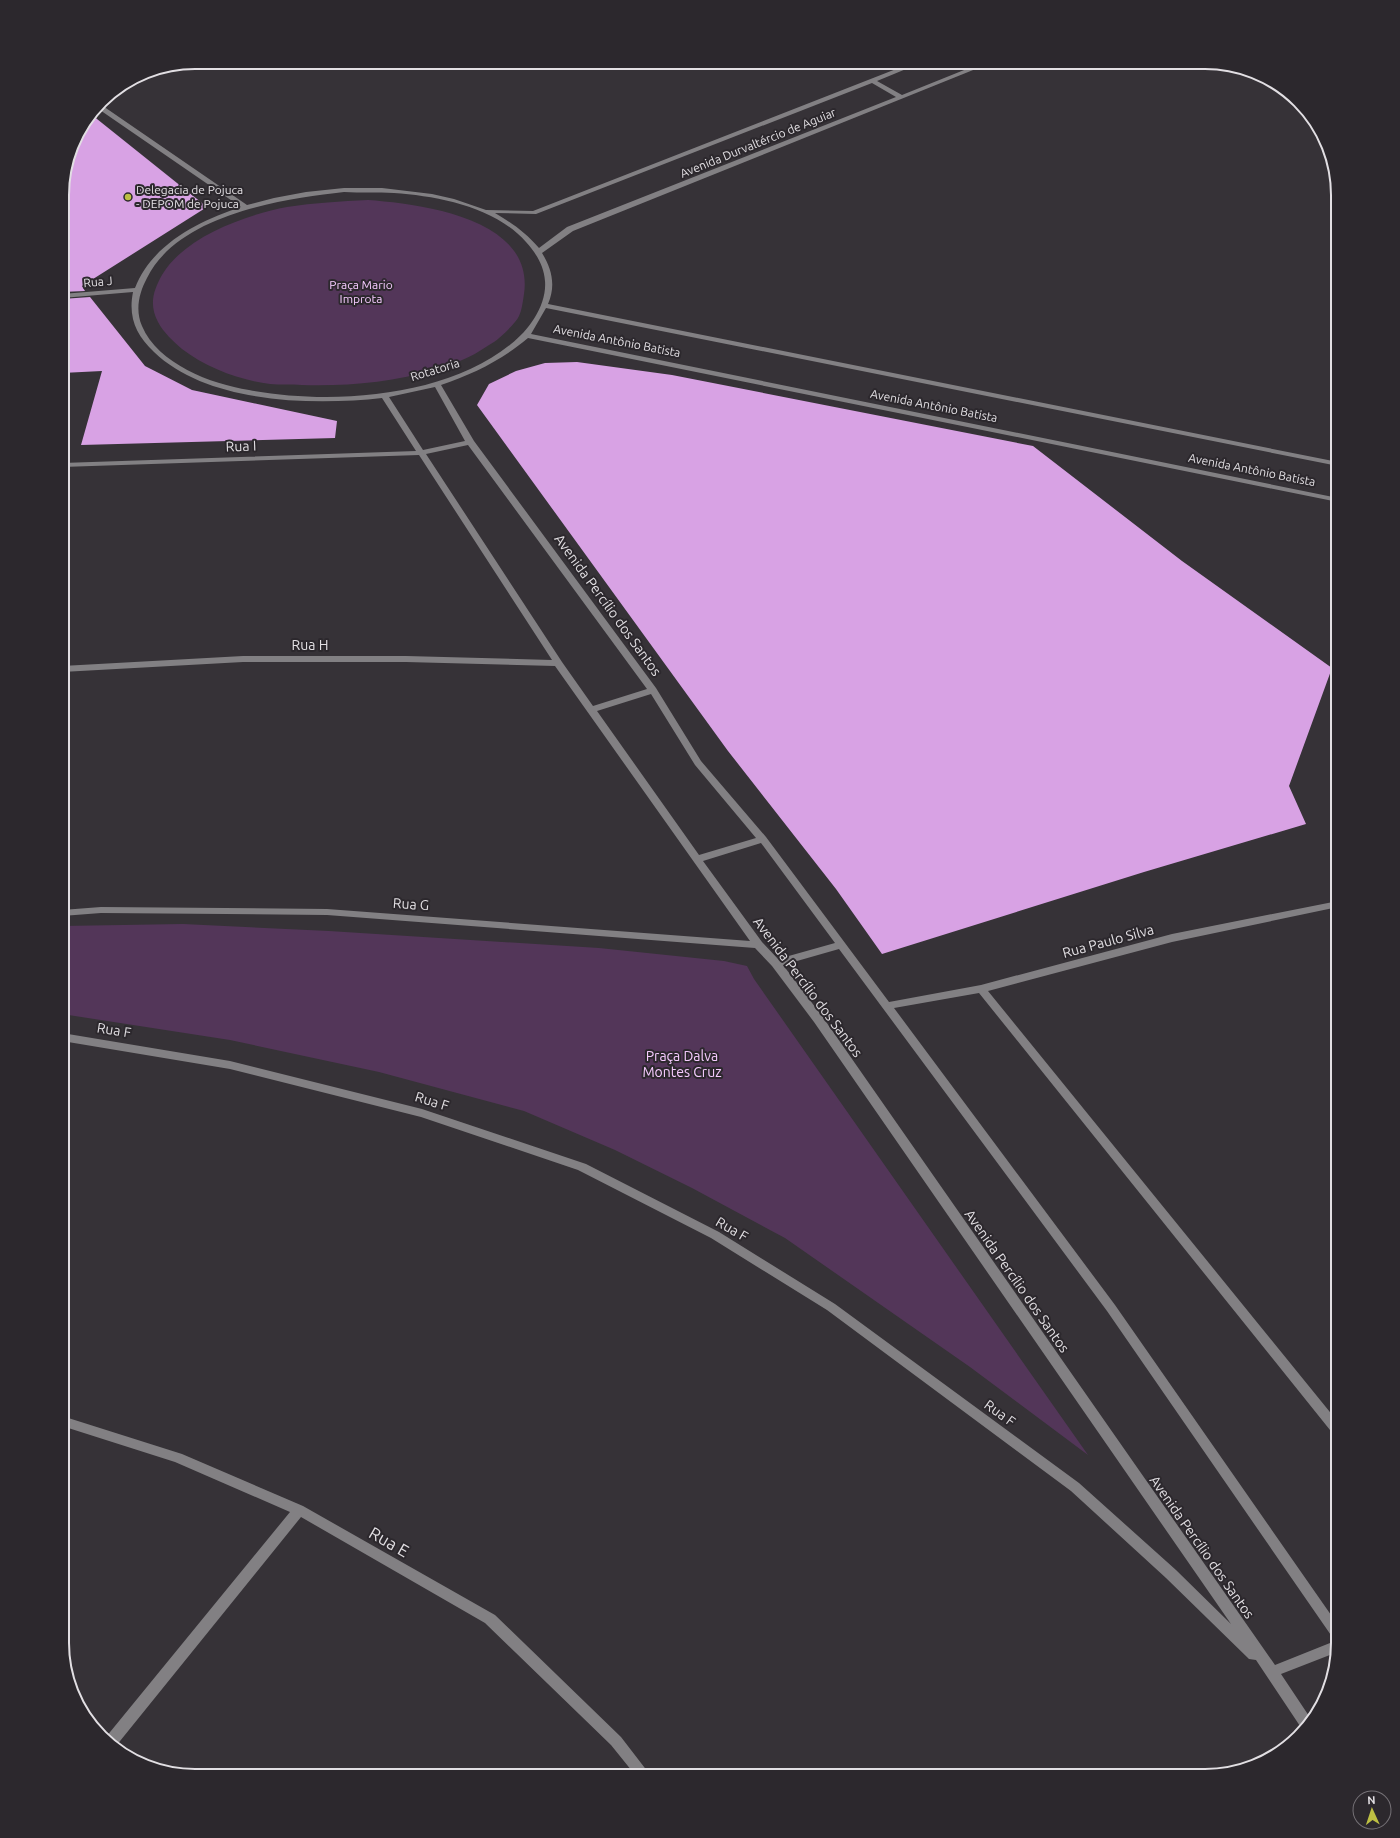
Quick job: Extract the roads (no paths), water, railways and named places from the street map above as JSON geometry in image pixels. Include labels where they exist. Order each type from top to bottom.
[{"type":"street","name":"Avenida Durvaltércio de Aguiar","points":[[483,211],[534,213],[903,69]]},
{"type":"street","name":"Avenida Durvaltércio de Aguiar","points":[[538,252],[570,229],[973,69]]},
{"type":"street","points":[[873,81],[901,98]]},
{"type":"street","points":[[103,109],[245,208]]},
{"type":"street","name":"Rotatoria","points":[[344,190],[387,191],[441,198],[483,211],[504,220],[531,241],[544,261],[551,282],[546,306],[526,335],[503,354],[472,370],[437,384],[384,396],[306,399],[262,396],[221,387],[186,373],[159,355],[142,334],[134,312],[136,290],[149,265],[173,243],[206,223],[245,208],[293,196],[344,190]]},
{"type":"street","name":"Rua J","points":[[69,295],[136,290]]},
{"type":"street","name":"Avenida Antônio Batista","points":[[546,306],[1331,463]]},
{"type":"street","name":"Avenida Antônio Batista","points":[[526,335],[1331,499]]},
{"type":"street","name":"Avenida Percílio dos Santos","points":[[437,384],[470,442],[653,690],[698,763],[763,839],[1111,1308],[1331,1626]]},
{"type":"street","name":"Avenida Percílio dos Santos","points":[[384,396],[558,663],[758,945],[776,963],[823,1026],[1272,1672],[1304,1721]]},
{"type":"street","name":"Rua I","points":[[69,465],[420,453],[470,442]]},
{"type":"street","name":"Rua H","points":[[69,669],[243,658],[406,659],[558,663]]},
{"type":"street","points":[[591,710],[653,690]]},
{"type":"street","points":[[697,859],[763,839]]},
{"type":"street","name":"Rua Paulo Silva","points":[[886,1006],[981,989],[1172,938],[1331,905]]},
{"type":"street","name":"Rua G","points":[[69,912],[101,910],[327,912],[758,945]]},
{"type":"street","points":[[776,963],[841,945]]},
{"type":"street","points":[[981,989],[1331,1422]]},
{"type":"street","name":"Rua F","points":[[69,1037],[230,1064],[422,1113],[582,1167],[715,1235],[831,1306],[1075,1487],[1171,1574],[1272,1672]]},
{"type":"street","name":"Rua E","points":[[69,1423],[178,1458],[299,1510],[490,1619],[616,1741],[638,1769]]},
{"type":"street","points":[[113,1739],[299,1510]]},
{"type":"street","points":[[1272,1672],[1331,1649]]},
{"type":"place","name":"Delegacia de Pojuca - DEPOM de Pojuca","points":[[128,197]]},
{"type":"park label","name":"Praça Mario Improta","points":[[361,292]]},
{"type":"park label","name":"Praça Dalva Montes Cruz","points":[[682,1064]]}]
